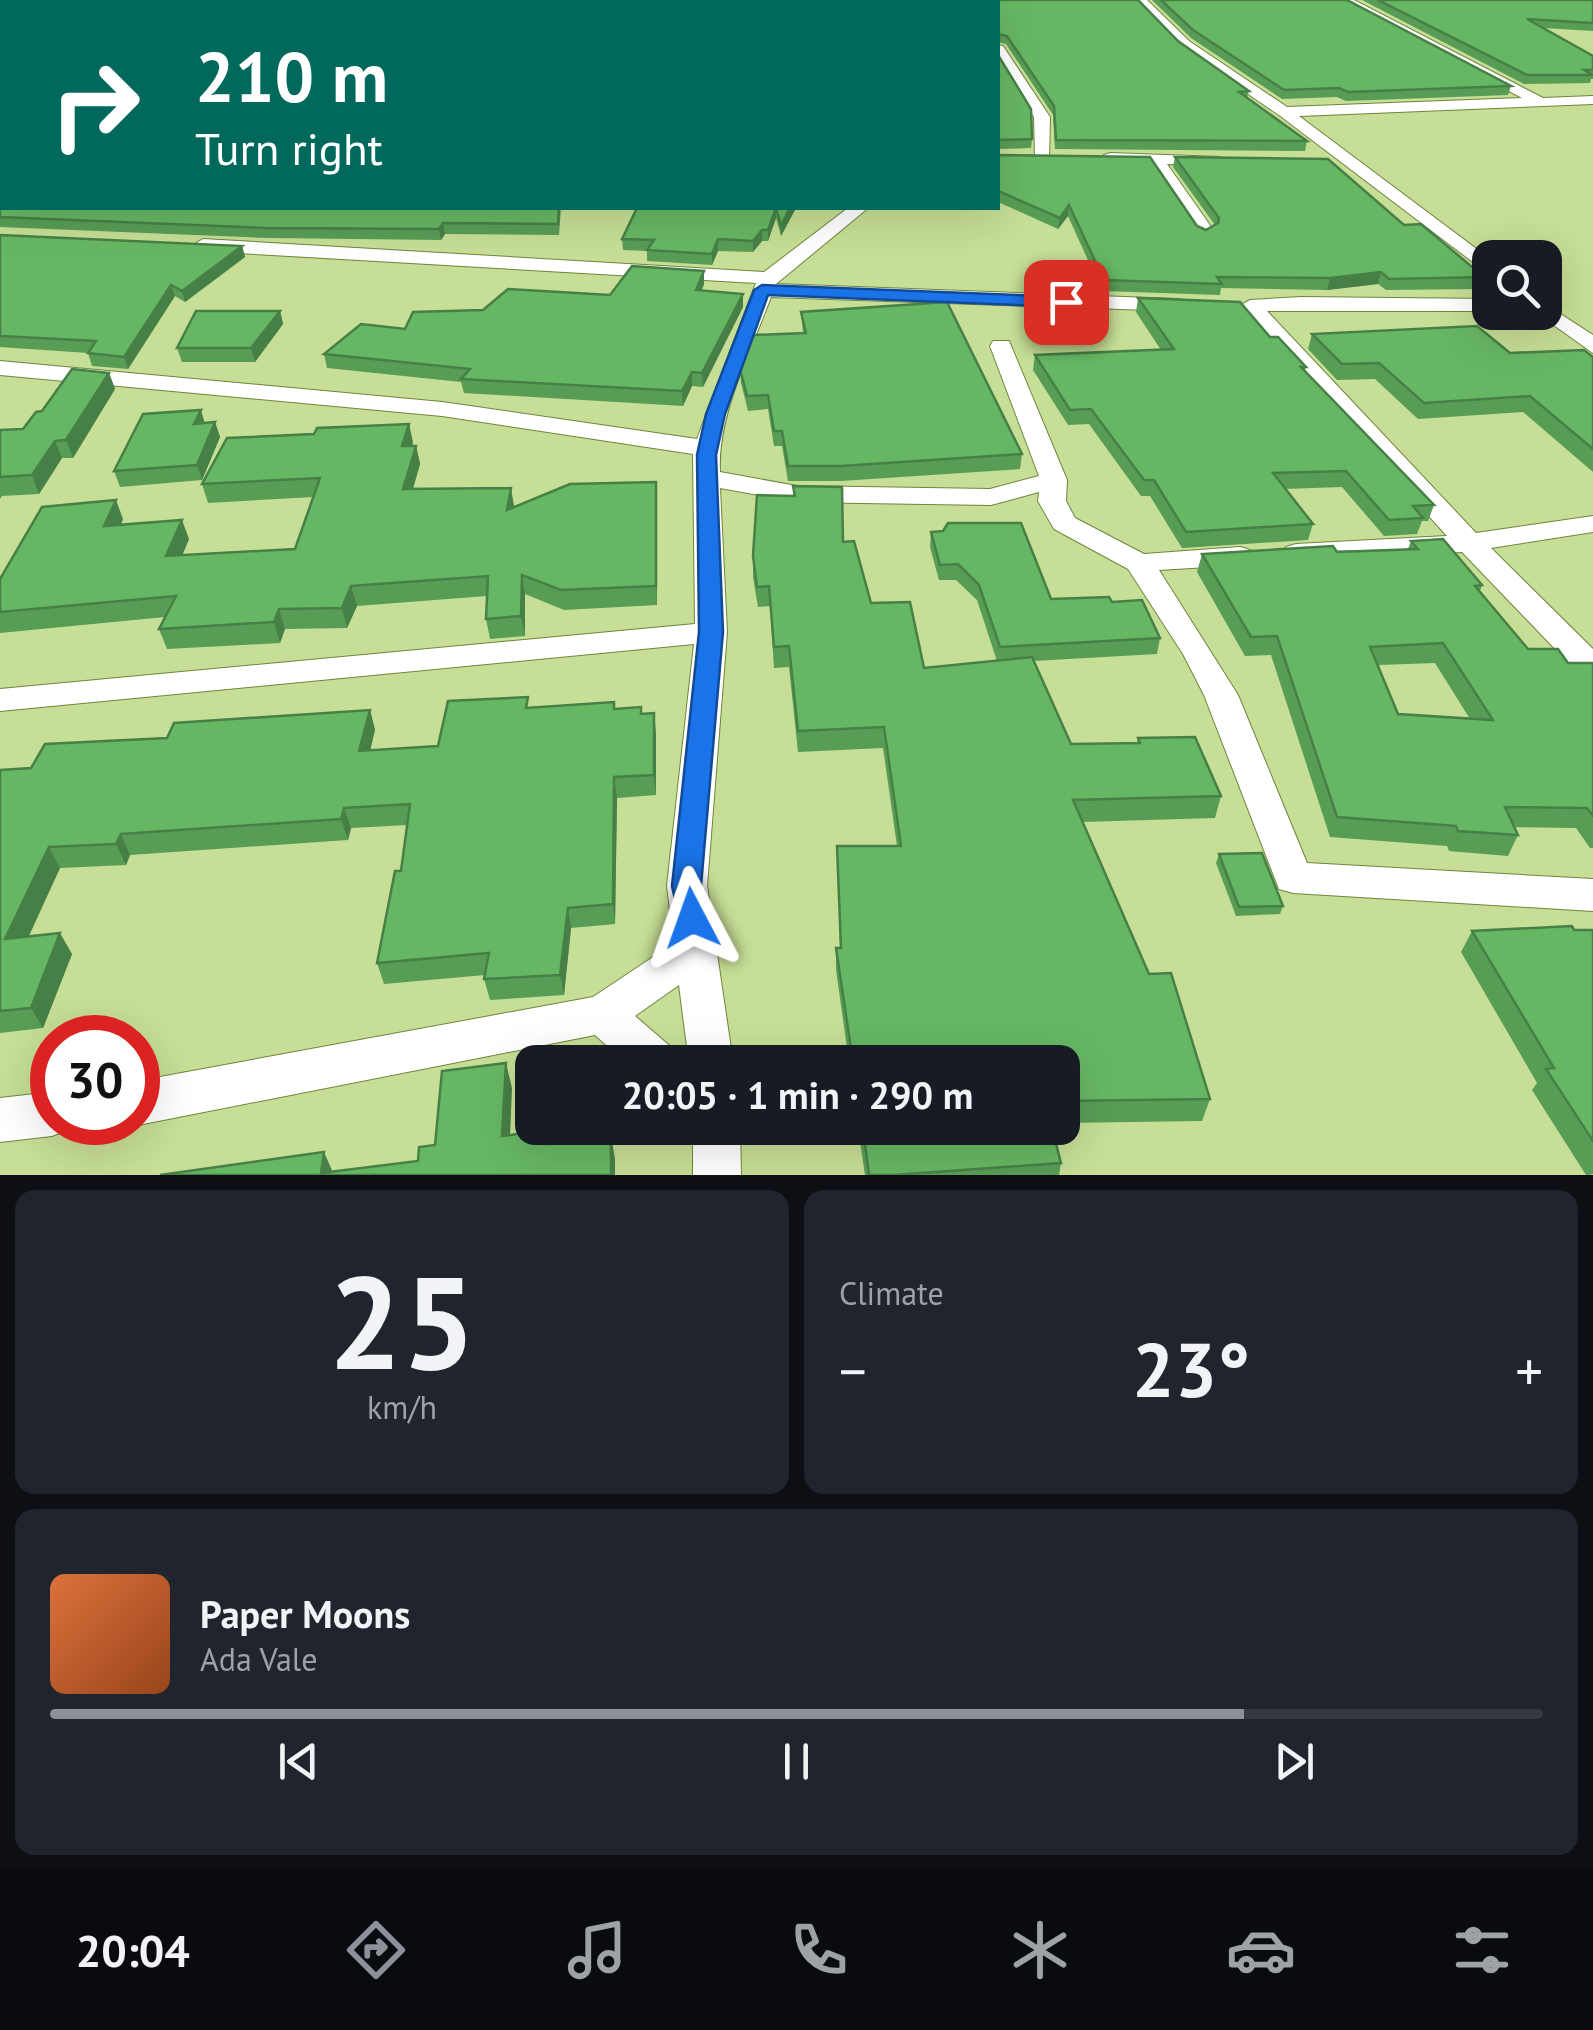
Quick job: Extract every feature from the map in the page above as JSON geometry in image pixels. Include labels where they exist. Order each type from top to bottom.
[{"type":"street","points":[[1141,0],[1184,44],[1284,112],[1472,256]]},
{"type":"street","points":[[1346,0],[1540,102]]},
{"type":"street","points":[[1000,51],[1042,117],[1035,157],[1226,160]]},
{"type":"street","points":[[1000,77],[1017,76]]},
{"type":"street","points":[[1284,112],[1593,100]]},
{"type":"street","points":[[1155,159],[1205,231]]},
{"type":"street","points":[[1310,160],[1344,160]]},
{"type":"street","points":[[710,1045],[686,886],[711,632],[708,463],[716,414],[765,284],[857,210]]},
{"type":"street","points":[[176,244],[765,284],[1195,305]]},
{"type":"street","points":[[1472,305],[1241,306],[1593,668]]},
{"type":"street","points":[[1562,323],[1593,346]]},
{"type":"street","points":[[1000,346],[1054,480],[1052,501],[1064,522],[1139,562],[1221,695],[1293,878],[1593,895]]},
{"type":"street","points":[[0,368],[442,409],[708,463],[797,494],[992,497],[1054,480]]},
{"type":"street","points":[[1139,562],[1469,542],[1593,524]]},
{"type":"street","points":[[0,700],[711,632]]},
{"type":"street","points":[[160,1099],[603,1014],[696,950]]},
{"type":"street","points":[[603,1014],[637,1045]]},
{"type":"street","points":[[0,1120],[30,1117]]},
{"type":"street","points":[[717,1145],[717,1175]]},
{"type":"building","points":[[1000,0],[1138,0],[1178,41],[1249,91],[1239,92],[1307,141],[1056,140],[1054,106],[1007,36],[1000,34]]},
{"type":"building","points":[[1161,0],[1347,0],[1511,86],[1348,92],[1339,88],[1284,90],[1193,30]]},
{"type":"building","points":[[1378,0],[1593,0],[1593,23],[1527,19],[1593,56],[1593,70],[1584,70],[1593,75],[1527,75]]},
{"type":"building","points":[[1000,58],[1031,109],[1032,139],[1000,140]]},
{"type":"building","points":[[1000,155],[1150,157],[1197,226],[1206,230],[1219,218],[1175,157],[1328,159],[1404,225],[1421,224],[1472,267],[1472,277],[1389,279],[1381,272],[1330,278],[1217,277],[1222,284],[1104,280],[1069,205],[1060,218],[1000,192]]},
{"type":"building","points":[[0,210],[559,210],[558,224],[443,223],[439,229],[266,228],[0,217]]},
{"type":"building","points":[[636,210],[775,210],[768,230],[762,230],[753,241],[718,239],[712,254],[647,250],[654,240],[622,239]]},
{"type":"building","points":[[777,210],[789,210],[781,225]]},
{"type":"building","points":[[0,235],[242,246],[182,291],[171,285],[124,357],[88,353],[96,341],[0,336]]},
{"type":"building","points":[[632,266],[704,271],[696,290],[743,294],[702,373],[692,372],[682,391],[461,379],[470,369],[324,354],[361,324],[405,329],[413,312],[483,310],[508,289],[610,295]]},
{"type":"building","points":[[1138,298],[1240,302],[1270,337],[1278,337],[1306,367],[1301,367],[1434,505],[1413,506],[1423,518],[1389,520],[1346,471],[1273,473],[1313,524],[1186,532],[1154,480],[1144,480],[1091,409],[1070,410],[1035,355],[1174,349]]},
{"type":"building","points":[[947,302],[1022,454],[788,466],[782,431],[774,431],[768,395],[747,396],[740,369],[754,335],[806,333],[801,312]]},
{"type":"building","points":[[196,311],[280,311],[251,348],[177,348]]},
{"type":"building","points":[[1472,326],[1472,330],[1482,330],[1510,353],[1584,350],[1593,357],[1593,449],[1530,396],[1424,403],[1379,363],[1342,364],[1312,334]]},
{"type":"building","points":[[72,369],[109,373],[66,440],[55,441],[32,475],[0,477],[0,430],[23,429],[36,412],[42,411]]},
{"type":"building","points":[[201,410],[194,424],[215,422],[197,465],[114,471],[143,414]]},
{"type":"building","points":[[409,424],[402,446],[416,446],[403,489],[511,488],[507,510],[570,484],[656,482],[656,586],[561,590],[522,575],[521,616],[486,619],[488,576],[351,586],[342,608],[279,609],[274,622],[159,629],[176,596],[0,612],[0,579],[42,507],[116,500],[104,526],[182,520],[166,556],[295,549],[320,478],[202,484],[227,438],[314,434],[317,428]]},
{"type":"building","points":[[793,486],[842,487],[843,542],[854,541],[871,603],[910,602],[924,668],[1032,657],[1071,744],[1195,737],[1221,796],[1073,800],[1149,974],[1171,973],[1210,1099],[1080,1101],[1080,1045],[850,1045],[836,948],[841,948],[837,846],[901,846],[884,727],[798,731],[789,646],[774,647],[769,586],[757,587],[753,556],[757,495],[795,496]]},
{"type":"building","points":[[948,523],[1021,523],[1051,599],[1142,600],[1160,638],[1000,647],[979,585],[958,564],[940,565],[931,532],[943,531]]},
{"type":"building","points":[[1443,539],[1482,585],[1475,586],[1528,649],[1558,649],[1568,663],[1593,663],[1593,816],[1587,808],[1505,807],[1518,835],[1337,817],[1277,636],[1251,637],[1202,554],[1333,546],[1337,552],[1418,549],[1411,541]],"holes":[[[1443,643],[1493,720],[1398,714],[1370,647]]]},
{"type":"building","points":[[528,697],[526,708],[614,702],[614,709],[641,707],[641,714],[654,713],[654,775],[614,777],[613,904],[568,908],[560,975],[484,979],[489,953],[377,963],[395,871],[401,871],[410,804],[344,808],[341,819],[121,834],[116,844],[49,847],[5,939],[60,933],[31,1008],[0,1011],[0,770],[31,768],[45,744],[167,738],[174,723],[370,710],[359,751],[438,746],[448,701]]},
{"type":"building","points":[[1262,853],[1283,906],[1239,907],[1219,854]]},
{"type":"building","points":[[1572,926],[1574,930],[1593,930],[1593,1141],[1546,1069],[1554,1068],[1472,931]]},
{"type":"building","points":[[506,1063],[502,1136],[515,1134],[515,1145],[611,1145],[611,1175],[160,1175],[324,1152],[321,1173],[418,1161],[419,1147],[435,1145],[442,1071]]},
{"type":"building","points":[[865,1145],[1056,1145],[1061,1163],[894,1175],[869,1175]]},
{"type":"route","points":[[692,918],[686,886],[711,632],[706,455],[716,414],[762,290],[1066,302]]}]
